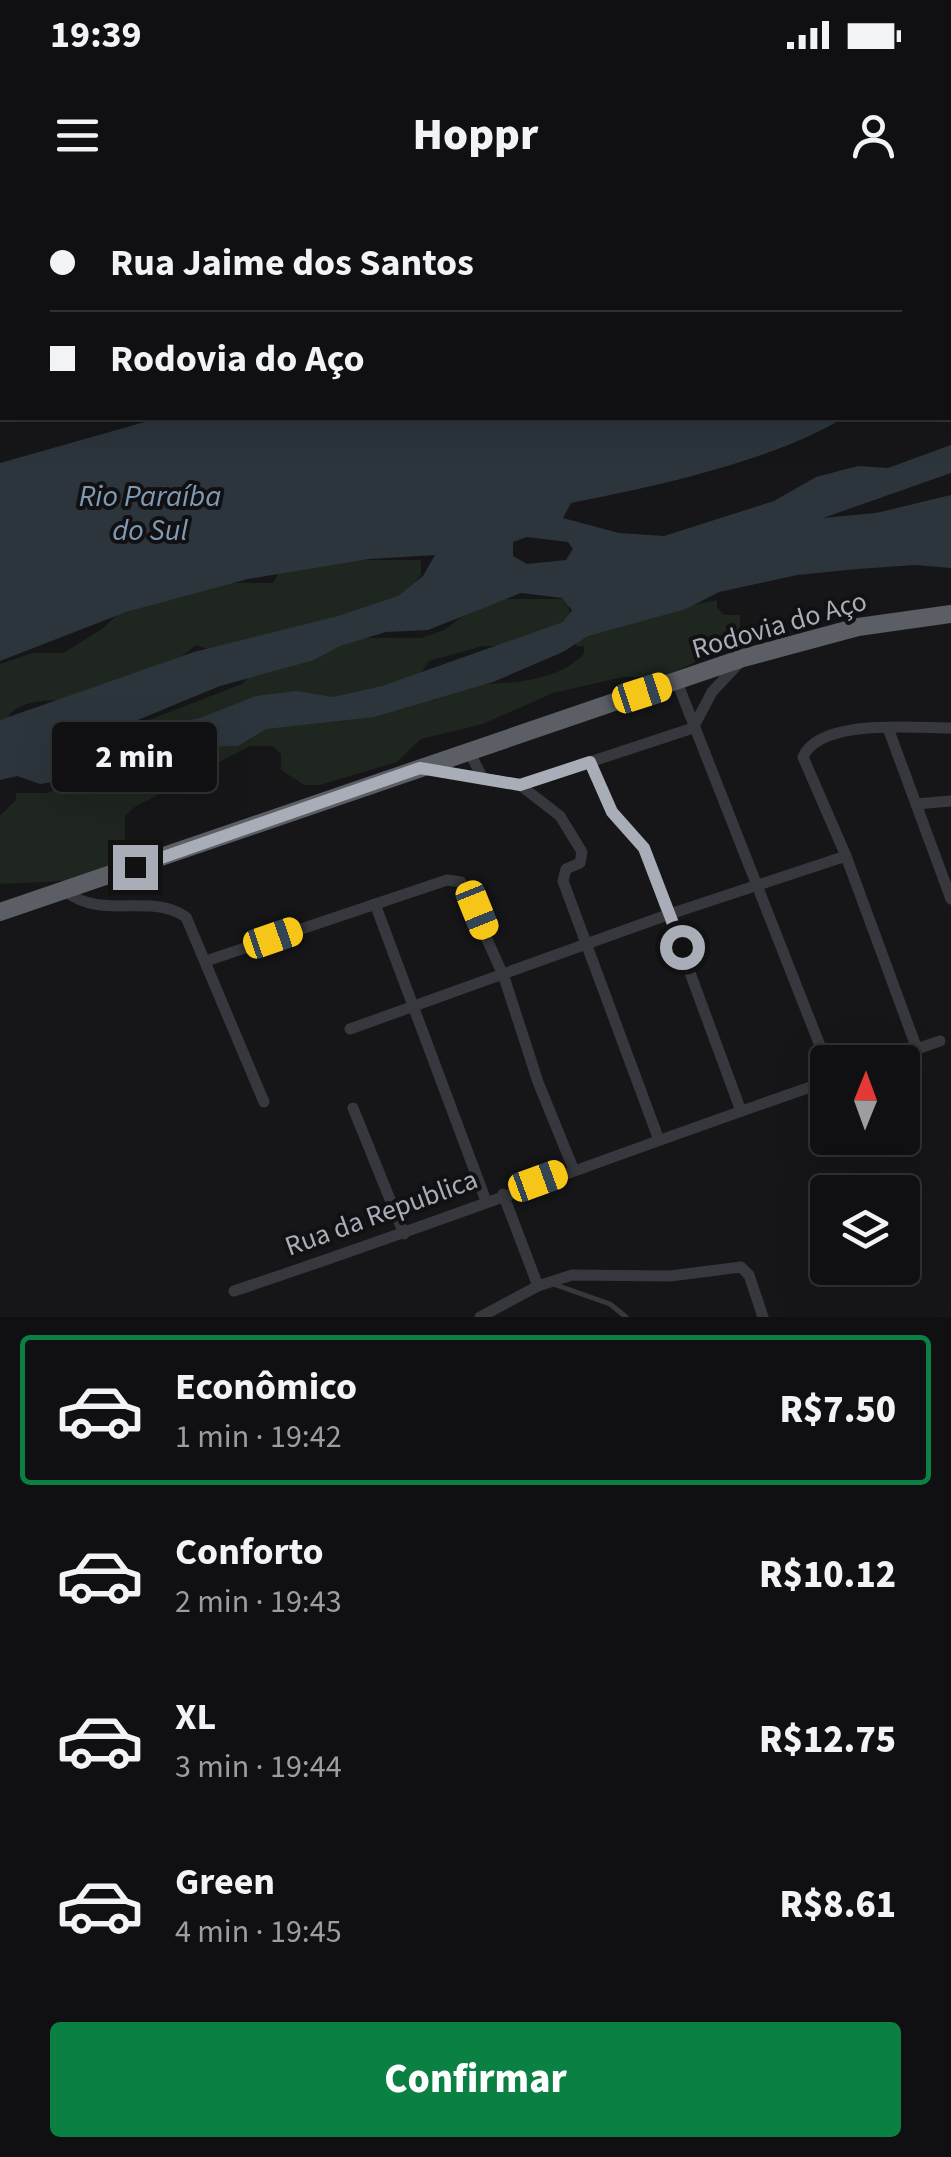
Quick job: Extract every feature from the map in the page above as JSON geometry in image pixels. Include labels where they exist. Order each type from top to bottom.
[{"type":"highway","name":"Rodovia do Aço","points":[[0,912],[743,658],[858,628],[951,614]]},
{"type":"street","points":[[420,768],[520,785],[694,728],[712,692],[743,658]]},
{"type":"street","points":[[677,682],[820,1045]]},
{"type":"street","points":[[888,728],[951,899]]},
{"type":"street","points":[[916,1045],[846,856],[803,757],[808,747],[832,735],[888,728],[951,728]]},
{"type":"street","points":[[469,751],[483,779]]},
{"type":"street","points":[[590,762],[612,812],[644,848],[740,1110]]},
{"type":"street","points":[[520,785],[560,816],[582,852],[580,863],[566,869],[563,881],[590,945],[659,1140]]},
{"type":"street","points":[[916,804],[951,802]]},
{"type":"street","points":[[350,1030],[670,914],[846,856]]},
{"type":"street","points":[[206,961],[447,880],[466,887],[504,977],[538,1082],[573,1168]]},
{"type":"street","points":[[65,891],[85,905],[178,912],[190,924],[264,1102]]},
{"type":"street","points":[[375,904],[486,1201]]},
{"type":"street","points":[[920,1048],[940,1041]]},
{"type":"street","name":"Rua da Republica","points":[[234,1291],[404,1234],[573,1168],[810,1087]]},
{"type":"street","points":[[353,1108],[404,1234]]},
{"type":"street","points":[[503,1194],[543,1284]]},
{"type":"street","points":[[480,1317],[543,1284],[580,1273],[670,1276],[741,1267],[749,1275],[764,1317]]},
{"type":"lane","points":[[543,1284],[610,1304],[626,1317]]},
{"type":"shaded area","points":[[343,560],[421,560],[421,576],[351,638],[421,638],[444,630],[475,607],[499,599],[569,599],[569,623],[538,646],[483,646],[429,661],[413,685],[421,700],[436,700],[436,692],[455,688],[551,674],[584,654],[584,646],[576,646],[577,630],[717,600],[717,608],[724,615],[740,615],[740,631],[732,646],[662,677],[623,677],[553,693],[483,724],[421,739],[397,762],[320,785],[304,785],[281,770],[281,754],[273,746],[250,746],[133,808],[125,816],[125,855],[112,865],[67,880],[0,884],[0,816],[16,800],[16,793],[47,793],[94,777],[94,731],[102,723],[141,723],[242,684],[250,676],[242,661],[196,645],[171,664],[121,689],[81,700],[27,704],[9,715],[9,730],[0,732],[0,664],[32,653],[63,653],[118,614],[227,583],[273,583],[281,568]]},
{"type":"water","name":"Rio Paraíba do Sul","points":[[152,420],[839,420],[748,460],[571,503],[563,518],[619,533],[664,536],[774,501],[816,477],[858,466],[888,468],[951,445],[951,473],[823,518],[876,513],[951,495],[951,568],[915,565],[797,575],[719,592],[686,609],[588,636],[563,652],[493,682],[374,717],[266,729],[238,746],[204,747],[167,768],[131,779],[85,777],[40,784],[17,776],[0,780],[0,720],[194,652],[338,616],[398,596],[423,576],[435,555],[369,559],[248,579],[126,612],[0,661],[0,463]],"holes":[[[527,537],[568,542],[573,549],[566,560],[527,564],[513,556],[513,542]],[[521,593],[562,598],[572,610],[563,622],[382,686],[333,697],[296,691],[256,696],[200,718],[167,724],[142,740],[65,750],[220,686],[314,660],[340,646],[386,632],[428,630]]]},
{"type":"route","points":[[135,867],[420,768],[520,785],[590,762],[612,812],[644,848],[682,947]]}]
